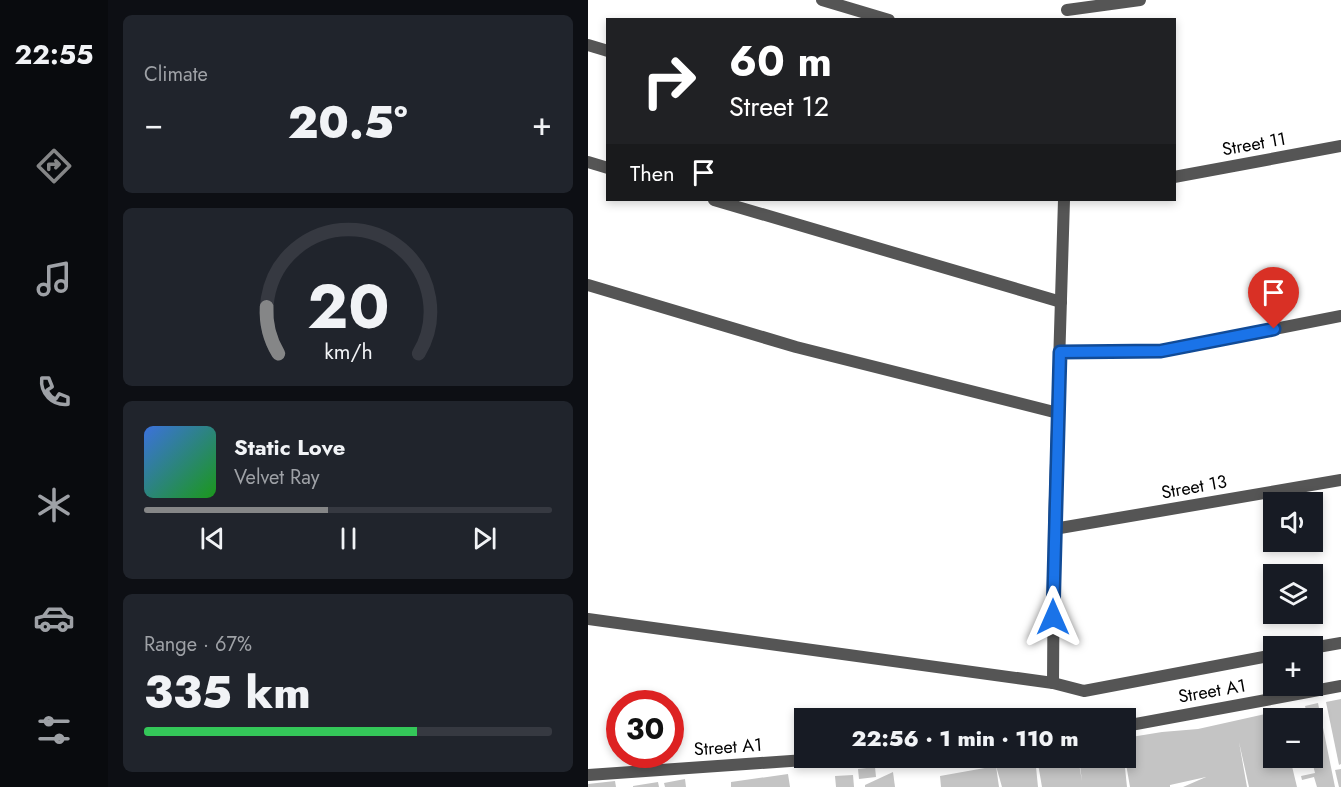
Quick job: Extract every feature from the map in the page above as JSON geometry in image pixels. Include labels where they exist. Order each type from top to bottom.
[{"type":"street","points":[[822,0],[882,18]]},
{"type":"street","points":[[1067,10],[1140,0]]},
{"type":"street","points":[[588,45],[606,50]]},
{"type":"street","name":"Street 11","points":[[1176,177],[1341,146]]},
{"type":"street","points":[[588,162],[606,167]]},
{"type":"street","points":[[717,201],[1061,302]]},
{"type":"street","points":[[1053,682],[1054,530],[1065,201]]},
{"type":"street","points":[[588,285],[796,347],[1058,413]]},
{"type":"street","points":[[1060,352],[1161,351],[1341,316]]},
{"type":"street","name":"Street 13","points":[[1054,530],[1341,480]]},
{"type":"street","points":[[588,619],[1053,682],[1084,691],[1263,657]]},
{"type":"street","points":[[1323,646],[1341,643]]},
{"type":"street","name":"Street A1","points":[[1136,724],[1341,686]]},
{"type":"street","name":"Street A1","points":[[588,775],[794,761]]},
{"type":"building","points":[[1341,699],[1341,764],[1339,765],[1326,702]]},
{"type":"building","points":[[1318,703],[1319,708],[1306,708],[1305,706]]},
{"type":"building","points":[[1263,715],[1263,768],[1292,768],[1297,787],[1249,787],[1239,742],[1247,787],[1183,787],[1206,777],[1170,785],[1170,787],[1130,787],[1127,768],[1136,768],[1136,736],[1198,729]]},
{"type":"building","points":[[1323,728],[1335,787],[1317,787],[1314,777],[1302,780],[1301,776],[1315,773],[1314,768],[1323,768]]},
{"type":"building","points":[[875,768],[876,777],[859,779],[858,769]]},
{"type":"building","points":[[996,768],[999,787],[941,787],[940,776]]},
{"type":"building","points":[[997,768],[1036,768],[1038,787],[1002,787]]},
{"type":"building","points":[[1039,768],[1080,768],[1082,781],[1080,768],[1125,768],[1127,787],[1042,787]]},
{"type":"building","points":[[1341,769],[1341,787],[1339,787],[1335,770]]},
{"type":"building","points":[[893,772],[895,787],[865,787],[865,785]]},
{"type":"building","points":[[788,774],[790,787],[731,787],[731,782]]},
{"type":"building","points":[[853,775],[854,787],[836,787],[835,776]]},
{"type":"building","points":[[685,779],[686,787],[665,787],[664,783]]},
{"type":"building","points":[[615,781],[616,787],[588,787],[588,784]]},
{"type":"building","points":[[658,782],[659,787],[633,787],[633,786]]},
{"type":"route","points":[[1053,617],[1060,352],[1161,351],[1274,329]]}]
